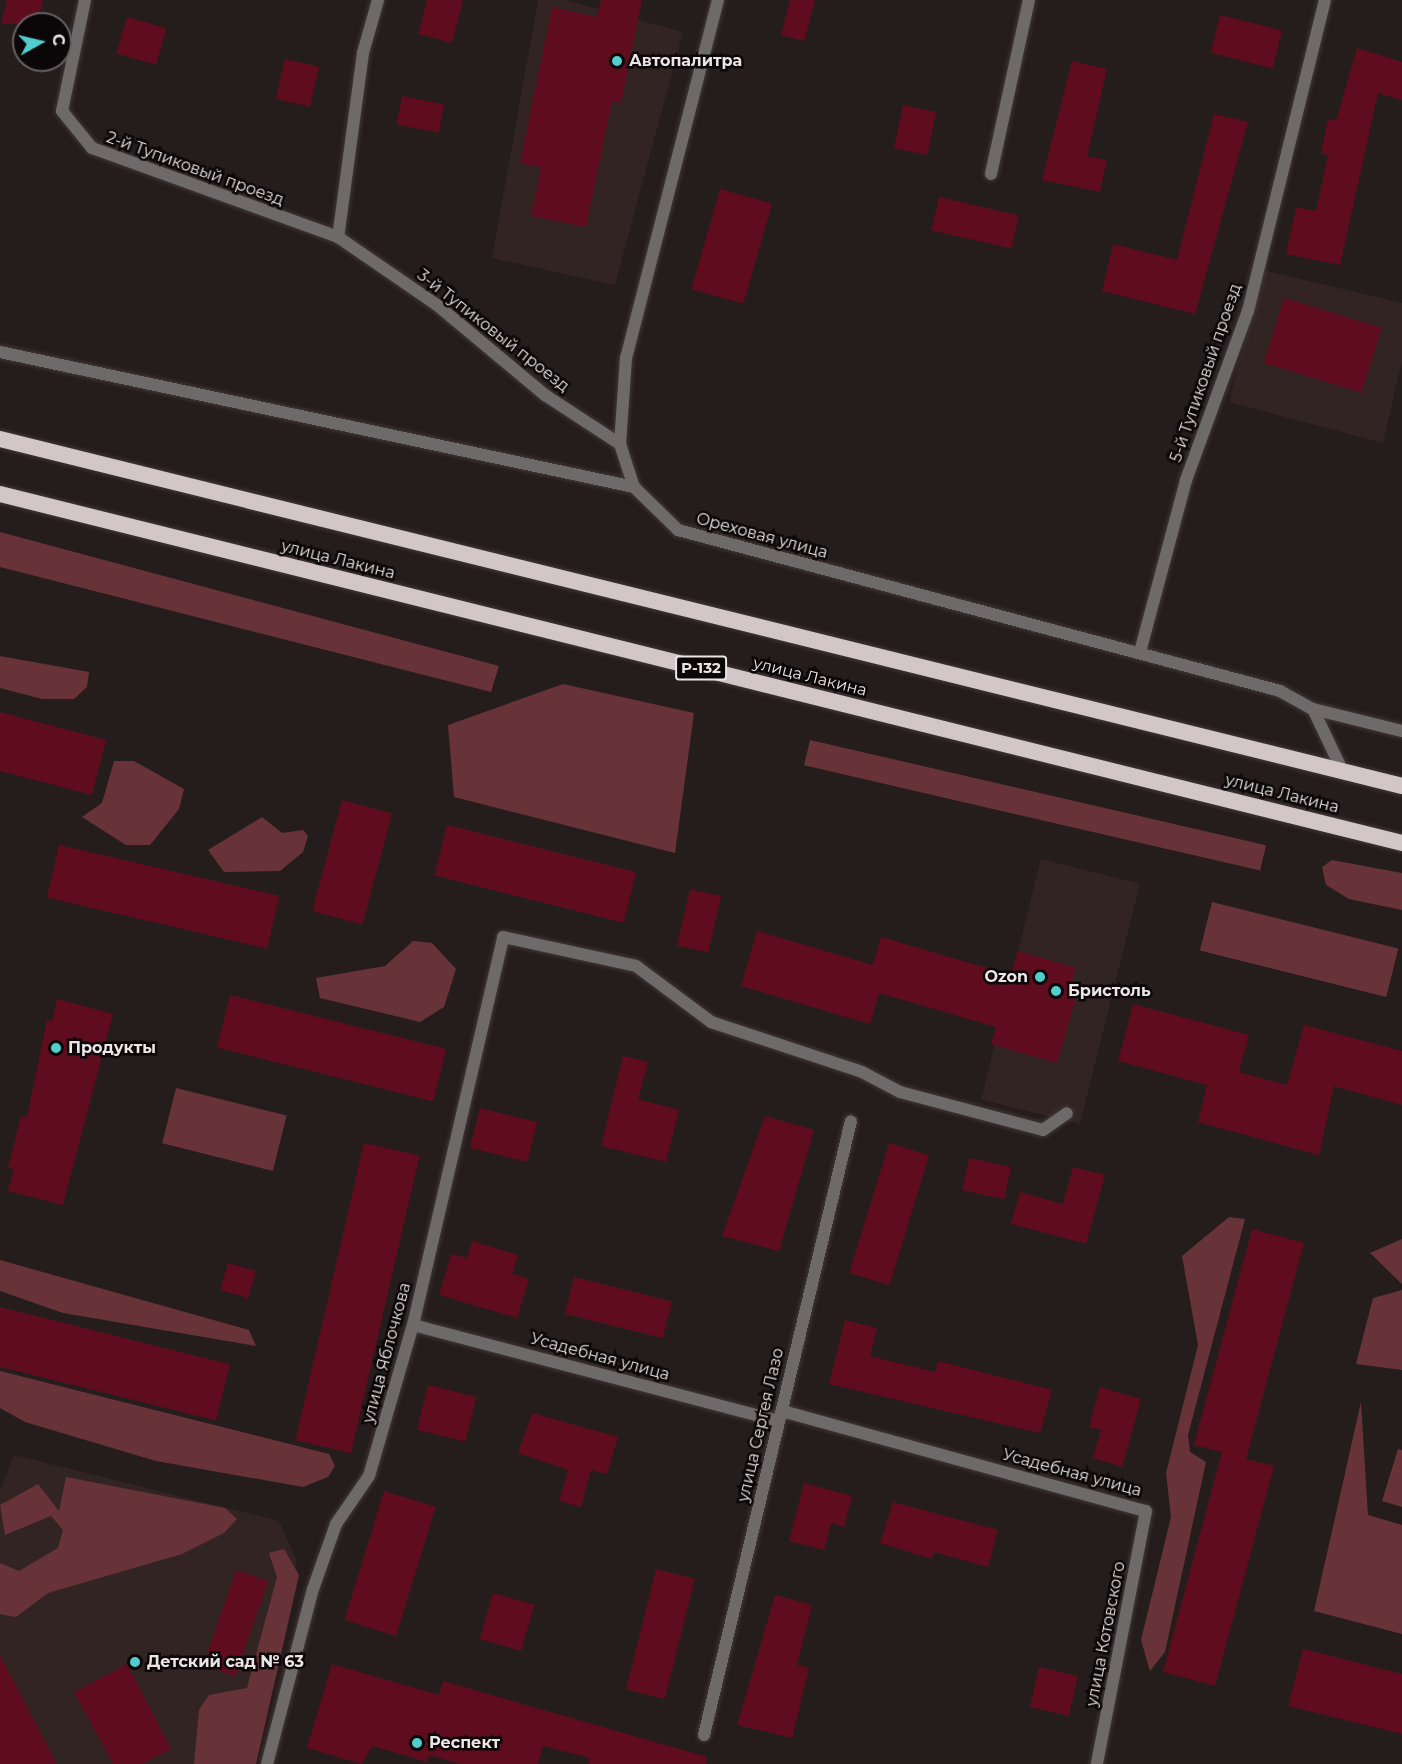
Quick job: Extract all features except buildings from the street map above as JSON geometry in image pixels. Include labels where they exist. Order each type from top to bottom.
[{"type":"highway","name":"улица Лакина","points":[[0,439],[1402,786]]},
{"type":"highway","name":"улица Лакина","points":[[0,494],[1402,843]]},
{"type":"street","name":"2-й Тупиковый проезд","points":[[85,0],[62,111],[92,148],[338,237]]},
{"type":"street","points":[[338,237],[363,53],[378,0]]},
{"type":"street","name":"Ореховая улица","points":[[718,0],[626,358],[620,444],[634,487],[678,530],[1140,652],[1280,691],[1313,709],[1402,731]]},
{"type":"street","points":[[991,174],[1029,0]]},
{"type":"street","name":"5-й Тупиковый проезд","points":[[1140,652],[1186,480],[1248,311],[1325,0]]},
{"type":"street","name":"3-й Тупиковый проезд","points":[[338,237],[437,305],[545,395],[620,444]]},
{"type":"street","points":[[0,352],[634,487]]},
{"type":"street","points":[[1313,709],[1342,770]]},
{"type":"street","name":"улица Яблочкова","points":[[267,1764],[313,1589],[336,1524],[369,1476],[413,1325],[503,937],[636,966],[711,1022],[862,1072],[900,1092],[1043,1130],[1067,1113]]},
{"type":"street","name":"улица Сергея Лазо","points":[[704,1736],[850,1121]]},
{"type":"street","name":"Усадебная улица","points":[[413,1325],[780,1416],[1146,1511]]},
{"type":"street","name":"улица Котовского","points":[[1097,1764],[1146,1511]]},
{"type":"shaded area","points":[[538,0],[564,0],[683,32],[615,285],[492,258]]},
{"type":"shaded area","points":[[1263,270],[1402,303],[1402,360],[1383,443],[1229,402]]},
{"type":"shaded area","points":[[0,532],[499,666],[491,692],[0,567]]},
{"type":"shaded area","points":[[0,656],[89,672],[87,687],[74,699],[42,699],[0,688]]},
{"type":"shaded area","points":[[563,684],[694,713],[675,853],[454,797],[448,725]]},
{"type":"shaded area","points":[[810,740],[1266,845],[1260,871],[804,765]]},
{"type":"shaded area","points":[[114,761],[134,761],[184,789],[179,809],[150,845],[126,845],[82,817],[102,803]]},
{"type":"shaded area","points":[[262,817],[282,833],[303,830],[308,836],[303,852],[280,871],[224,872],[208,850]]},
{"type":"shaded area","points":[[1041,859],[1140,884],[1080,1124],[981,1100]]},
{"type":"shaded area","points":[[1332,860],[1402,873],[1402,910],[1349,899],[1326,885],[1322,867]]},
{"type":"shaded area","points":[[1212,902],[1398,948],[1386,997],[1200,951]]},
{"type":"shaded area","points":[[413,941],[432,943],[456,969],[444,1007],[420,1022],[320,998],[316,978],[385,966]]},
{"type":"shaded area","points":[[176,1088],[287,1116],[273,1171],[162,1143]]},
{"type":"shaded area","points":[[1229,1217],[1245,1219],[1188,1435],[1190,1452],[1206,1462],[1165,1652],[1150,1671],[1141,1640],[1171,1517],[1166,1473],[1198,1345],[1182,1256]]},
{"type":"shaded area","points":[[1402,1239],[1402,1284],[1370,1253]]},
{"type":"shaded area","points":[[0,1260],[249,1330],[256,1346],[63,1313],[0,1291]]},
{"type":"shaded area","points":[[1402,1290],[1402,1370],[1356,1364],[1373,1298]]},
{"type":"shaded area","points":[[0,1371],[329,1454],[335,1466],[328,1477],[303,1487],[156,1461],[25,1422],[0,1408]]},
{"type":"shaded area","points":[[1361,1402],[1368,1515],[1402,1525],[1402,1634],[1314,1611]]},
{"type":"shaded area","points":[[1398,1449],[1402,1450],[1402,1507],[1382,1501]]},
{"type":"shaded area","name":"Детский сад № 63","points":[[14,1455],[279,1521],[297,1561],[242,1764],[0,1764],[0,1491]]},
{"type":"shaded area","points":[[66,1477],[225,1508],[237,1519],[224,1533],[182,1554],[48,1593],[16,1617],[0,1614],[0,1563],[19,1571],[58,1548],[63,1530],[51,1516],[5,1535],[0,1505],[38,1484],[59,1511]]},
{"type":"shaded area","points":[[284,1549],[299,1575],[256,1764],[194,1764],[199,1710],[209,1695],[247,1688],[277,1577],[269,1553]]},
{"type":"place","name":"Автопалитра","points":[[617,61]]},
{"type":"place","name":"Ozon","points":[[1040,977]]},
{"type":"place","name":"Бристоль","points":[[1056,991]]},
{"type":"place","name":"Продукты","points":[[56,1048]]},
{"type":"place","name":"Детский сад № 63","points":[[135,1662]]},
{"type":"place","name":"Респект","points":[[417,1743]]}]
